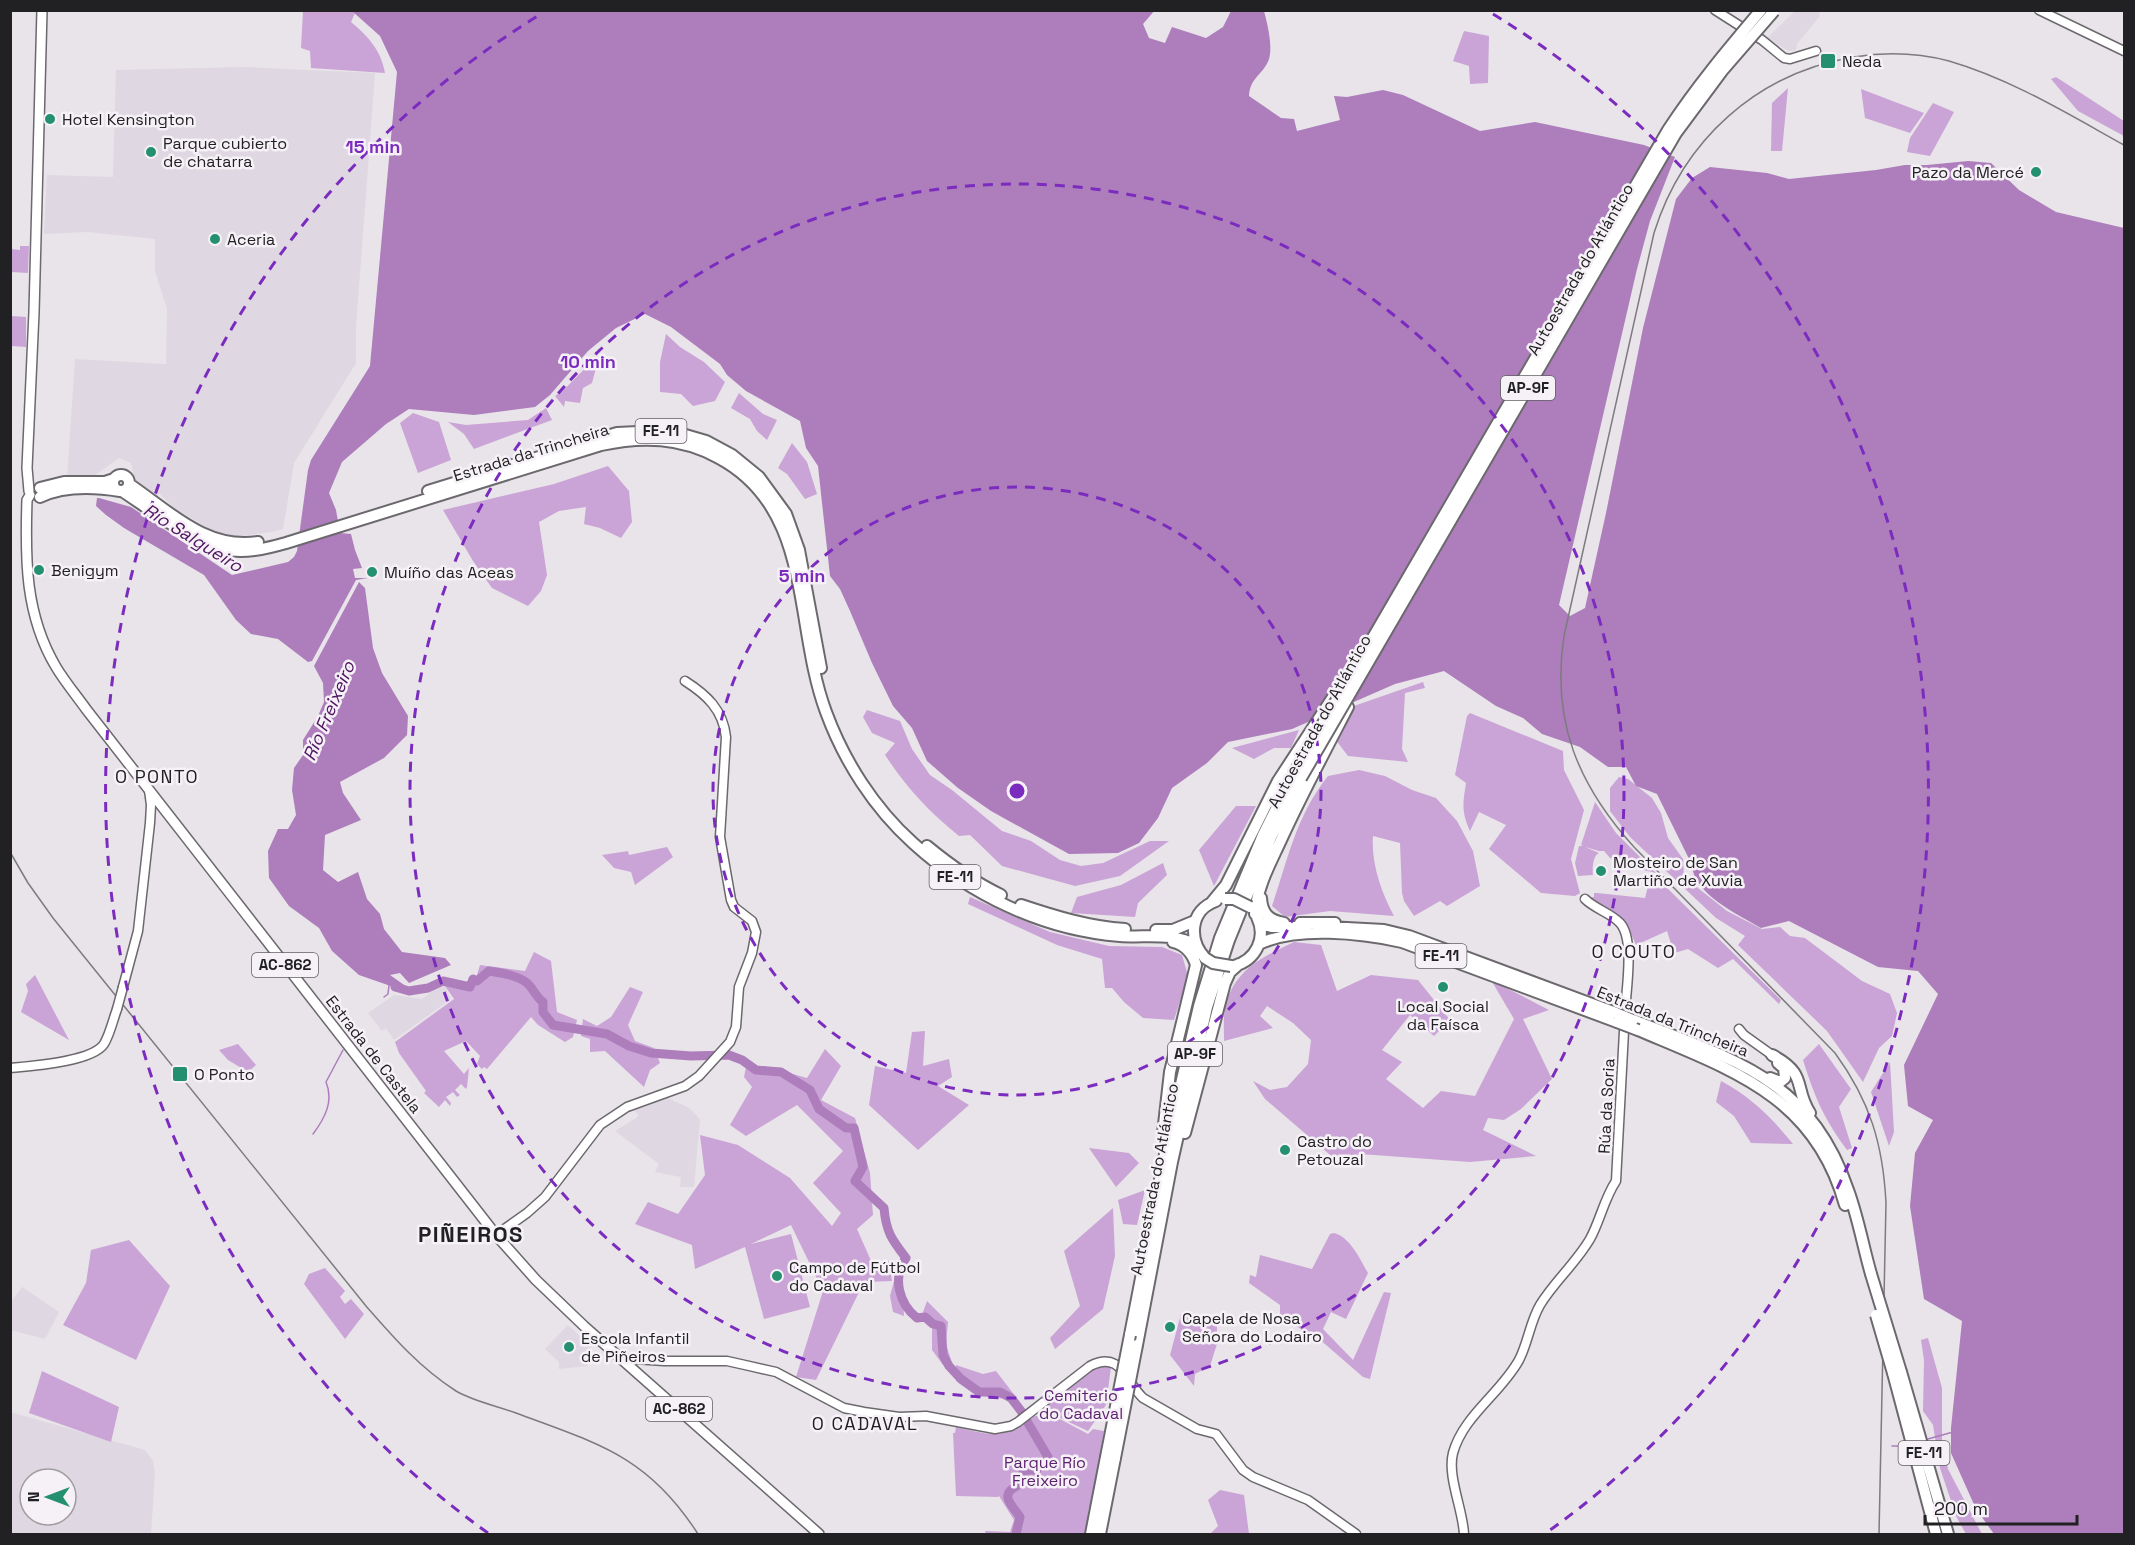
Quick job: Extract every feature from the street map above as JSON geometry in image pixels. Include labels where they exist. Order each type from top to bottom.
[{"type":"highway","points":[[1683,107],[1723,49],[1756,10]]},
{"type":"highway","name":"Autoestrada do Atlántico","points":[[1100,1534],[1098,1522],[1101,1505],[1137,1345],[1190,1076],[1207,1007],[1233,930],[1271,837],[1390,606],[1683,107],[1726,50],[1761,10]]},
{"type":"highway","name":"Autoestrada do Atlántico","points":[[1111,1457],[1131,1329],[1170,1128],[1199,1006],[1220,938],[1263,835],[1301,778],[1676,133],[1722,71],[1776,11]]},
{"type":"highway","name":"Estrada da Trincheira","points":[[35,493],[124,489],[201,542],[222,549],[244,552],[267,548],[285,540],[616,434],[659,431],[682,434],[706,441],[732,455],[759,477],[786,514],[799,550],[821,669],[832,708],[862,770],[892,811],[916,837],[946,862],[985,887],[1020,905],[1052,916],[1093,925],[1147,930],[1173,930],[1195,921]]},
{"type":"highway","name":"Estrada da Trincheira","points":[[358,517],[590,448],[621,441],[642,439],[680,442],[704,449],[754,482],[772,506],[786,535],[792,554],[814,671],[825,711],[840,745],[871,795],[911,842],[942,869],[981,894],[1018,912],[1052,923],[1120,936],[1179,938],[1200,951],[1213,963],[1235,965],[1252,955],[1259,944],[1278,936],[1334,933],[1374,936],[1402,942],[1626,1019],[1767,1091],[1794,1113],[1815,1139],[1832,1168],[1868,1275],[1948,1534]]},
{"type":"highway","name":"Estrada da Trincheira","points":[[35,493],[64,482],[105,482],[123,475],[127,478],[124,489]]},
{"type":"highway","points":[[1131,1329],[1161,1148],[1170,1072],[1198,970],[1200,951],[1193,928],[1195,921],[1226,885],[1278,781],[1390,606]]},
{"type":"highway","points":[[1259,944],[1261,930],[1255,914],[1259,890],[1299,801],[1301,778]]},
{"type":"highway","name":"FE-11","points":[[1299,801],[1261,893],[1264,913],[1269,918],[1284,923],[1345,923],[1384,928],[1409,936]]},
{"type":"highway","name":"Estrada da Trincheira","points":[[1212,902],[1234,899],[1271,927],[1344,926],[1384,930],[1409,936],[1732,1059],[1757,1072],[1780,1088],[1801,1108],[1833,1153],[1849,1191],[1868,1275]]},
{"type":"highway","name":"FE-11","points":[[1052,923],[1110,939],[1174,942],[1182,945],[1194,958],[1196,965],[1187,1004]]},
{"type":"highway","points":[[1153,1264],[1176,1163],[1224,984],[1235,965]]},
{"type":"highway","name":"FE-11","points":[[1757,1072],[1778,1081],[1784,1080],[1785,1072],[1772,1055]]},
{"type":"highway","name":"FE-11","points":[[1772,1055],[1782,1060],[1796,1074],[1805,1105],[1841,1162],[1849,1191]]},
{"type":"highway","name":"Estrada da Trincheira","points":[[1897,1372],[1936,1534]]},
{"type":"highway","name":"Autoestrada do Atlántico","points":[[1091,1534],[1098,1522]]},
{"type":"main road","points":[[35,493],[28,462],[42,10]]},
{"type":"main road","name":"Estrada de Castela","points":[[35,493],[27,500],[27,578],[30,602],[44,645],[57,669],[149,790],[155,816],[364,1064],[496,1235],[536,1280],[584,1326],[819,1534]]},
{"type":"street","points":[[1715,10],[1762,40],[1784,58],[1790,59],[1816,51]]},
{"type":"street","points":[[2039,10],[2124,51]]},
{"type":"street","points":[[496,1235],[545,1197],[600,1125],[627,1107],[685,1086],[717,1058],[730,1042],[736,1027],[739,987],[752,953],[756,932],[752,921],[734,907],[731,900],[720,845],[726,737],[724,723],[710,700],[685,681]]},
{"type":"street","points":[[10,1068],[55,1064],[96,1051],[104,1044],[117,1009],[138,931],[155,816]]},
{"type":"street","points":[[1585,899],[1620,923],[1626,933],[1628,945],[1626,1019]]},
{"type":"street","points":[[1739,1029],[1772,1055]]},
{"type":"street","name":"Rúa da Soria","points":[[1464,1534],[1454,1476],[1453,1453],[1464,1431],[1519,1360],[1530,1325],[1540,1305],[1590,1239],[1616,1181],[1624,1031]]},
{"type":"street","points":[[620,1358],[727,1361],[776,1372],[844,1408],[899,1417],[926,1416],[995,1429],[1018,1422],[1090,1366],[1098,1362],[1111,1362],[1120,1368],[1143,1398],[1197,1428],[1216,1434],[1243,1470],[1253,1477],[1308,1500],[1356,1534]]},
{"type":"shaded area","points":[[1795,11],[1818,11],[1820,16],[1797,44],[1796,50],[1789,51],[1767,38]]},
{"type":"shaded area","points":[[244,67],[375,73],[356,327],[356,363],[294,463],[283,529],[238,536],[214,532],[173,507],[159,493],[157,498],[139,485],[134,478],[131,463],[119,458],[95,475],[67,478],[75,359],[166,364],[167,309],[155,271],[155,239],[88,232],[44,234],[47,175],[113,177],[116,70]]},
{"type":"shaded area","points":[[445,986],[451,999],[394,1040],[386,1028],[382,1031],[368,1013],[394,995],[422,999],[438,987]]},
{"type":"shaded area","points":[[666,1097],[689,1108],[700,1119],[694,1187],[680,1187],[681,1177],[655,1172],[659,1164],[615,1131],[639,1116],[633,1108]]},
{"type":"shaded area","points":[[22,1287],[59,1312],[45,1339],[11,1330],[11,1302]]},
{"type":"shaded area","name":"Escola Infantil de Piñeiros","points":[[568,1325],[590,1346],[591,1361],[587,1366],[559,1369],[559,1362],[545,1349]]},
{"type":"shaded area","points":[[10,1412],[145,1450],[153,1461],[155,1473],[151,1534],[11,1534]]},
{"type":"green space","points":[[303,11],[352,11],[355,13],[351,22],[373,44],[385,73],[311,68],[310,51],[301,48]]},
{"type":"green space","points":[[1464,31],[1489,36],[1488,83],[1470,84],[1469,66],[1453,61]]},
{"type":"green space","points":[[2056,77],[2124,121],[2124,136],[2078,111],[2051,79]]},
{"type":"green space","points":[[1788,88],[1782,151],[1771,151],[1772,103]]},
{"type":"green space","points":[[1861,89],[1924,113],[1910,133],[1865,118]]},
{"type":"green space","points":[[1933,103],[1954,112],[1930,156],[1907,152],[1910,138]]},
{"type":"green space","points":[[20,246],[29,246],[28,273],[11,272],[11,249],[20,250]]},
{"type":"green space","points":[[11,316],[26,317],[26,347],[11,346]]},
{"type":"green space","points":[[666,334],[680,347],[704,362],[725,382],[715,401],[693,406],[681,394],[660,392],[660,362]]},
{"type":"green space","points":[[592,362],[596,368],[592,383],[583,388],[580,403],[565,401],[564,407],[555,396]]},
{"type":"green space","points":[[739,393],[763,414],[777,420],[767,440],[757,431],[750,419],[731,408]]},
{"type":"green space","points":[[546,408],[552,420],[474,449],[464,434],[448,422],[466,425],[528,420]]},
{"type":"green space","points":[[413,413],[439,422],[451,460],[418,473],[400,423]]},
{"type":"green space","points":[[792,443],[807,462],[817,494],[805,499],[787,474],[778,468]]},
{"type":"green space","points":[[608,466],[629,491],[632,522],[621,538],[600,528],[584,524],[586,507],[559,511],[539,522],[547,575],[541,591],[528,606],[492,588],[443,510],[554,484]]},
{"type":"green space","points":[[1423,682],[1425,688],[1405,693],[1402,749],[1408,762],[1348,756],[1335,739],[1351,707]]},
{"type":"green space","points":[[867,710],[900,721],[912,749],[930,775],[1002,831],[1031,841],[1060,860],[1081,866],[1103,863],[1150,841],[1169,841],[1120,876],[1075,886],[1002,866],[970,835],[959,836],[948,827],[910,789],[885,755],[895,743],[872,733],[863,717]]},
{"type":"green space","points":[[1470,713],[1563,751],[1564,770],[1584,810],[1571,859],[1580,893],[1575,896],[1541,893],[1489,849],[1506,825],[1479,812],[1470,831],[1464,807],[1466,783],[1455,775],[1467,716]]},
{"type":"green space","points":[[1299,730],[1291,748],[1274,748],[1254,759],[1232,748]]},
{"type":"green space","points":[[1359,770],[1385,776],[1412,790],[1436,798],[1457,821],[1473,851],[1480,886],[1447,906],[1440,901],[1414,916],[1404,901],[1402,893],[1400,843],[1373,836],[1378,877],[1394,916],[1330,911],[1285,917],[1272,906],[1300,822],[1317,791],[1328,776]]},
{"type":"green space","points":[[1619,777],[1628,779],[1652,798],[1661,813],[1668,838],[1683,859],[1684,877],[1727,911],[1762,929],[1780,927],[1790,936],[1805,938],[1862,981],[1890,994],[1897,1013],[1892,1036],[1879,1048],[1863,1082],[1827,1031],[1738,945],[1745,936],[1716,918],[1630,837],[1610,811],[1610,788]]},
{"type":"green space","points":[[1595,802],[1616,833],[1656,873],[1615,863],[1615,860],[1604,851],[1585,847],[1599,853],[1594,859],[1593,875],[1578,876],[1575,863],[1579,846],[1583,846],[1581,845]]},
{"type":"green space","points":[[1236,806],[1256,806],[1214,886],[1199,850]]},
{"type":"green space","points":[[667,847],[673,857],[635,885],[631,872],[614,868],[602,855],[628,851],[629,855]]},
{"type":"green space","points":[[1163,863],[1167,875],[1138,903],[1135,917],[1071,913],[1077,897],[1121,885]]},
{"type":"green space","points":[[1651,874],[1781,1000],[1779,1004],[1733,959],[1718,968],[1688,949],[1674,953],[1667,931],[1636,945],[1623,923],[1589,898],[1594,897],[1594,893],[1597,893],[1645,898]]},
{"type":"green space","points":[[970,897],[1050,932],[1109,946],[1162,947],[1182,955],[1188,976],[1174,1020],[1143,1018],[1112,988],[1105,988],[1102,959],[1057,945],[968,904]]},
{"type":"green space","points":[[1294,942],[1321,945],[1337,991],[1371,975],[1418,980],[1450,1020],[1434,1036],[1410,1015],[1382,1050],[1402,1062],[1386,1079],[1423,1108],[1441,1091],[1475,1096],[1514,1019],[1491,980],[1549,1010],[1523,1019],[1552,1079],[1521,1109],[1504,1120],[1488,1118],[1483,1130],[1536,1156],[1470,1162],[1360,1154],[1343,1166],[1265,1099],[1253,1081],[1270,1090],[1287,1087],[1308,1064],[1311,1040],[1293,1023],[1267,1006],[1260,1016],[1273,1028],[1224,1041],[1225,1007],[1231,991],[1244,972],[1272,953]]},
{"type":"green space","points":[[534,952],[551,961],[557,1012],[577,1020],[573,1037],[565,1042],[538,1025],[531,1017],[487,1069],[484,1067],[482,1069],[477,1064],[480,1056],[466,1041],[444,1051],[464,1074],[469,1068],[466,1089],[461,1084],[455,1090],[460,1095],[457,1097],[453,1092],[446,1097],[451,1103],[450,1106],[445,1100],[439,1107],[424,1093],[426,1091],[399,1053],[395,1042],[454,999],[445,986],[466,989],[474,985],[480,965],[525,971]]},
{"type":"green space","points":[[35,975],[69,1040],[21,1012],[28,991],[26,984]]},
{"type":"green space","points":[[630,987],[643,992],[628,1025],[635,1041],[654,1048],[660,1063],[650,1070],[644,1087],[605,1051],[590,1052],[590,1039],[581,1036],[583,1019],[597,1026],[611,1017]]},
{"type":"green space","points":[[925,1031],[923,1066],[949,1059],[952,1077],[938,1086],[969,1105],[918,1150],[869,1105],[875,1066],[906,1073],[912,1032]]},
{"type":"green space","points":[[238,1044],[256,1065],[248,1072],[228,1060],[219,1050]]},
{"type":"green space","points":[[1819,1044],[1851,1089],[1839,1107],[1852,1148],[1847,1150],[1820,1107],[1803,1060]]},
{"type":"green space","points":[[825,1049],[841,1066],[821,1100],[855,1118],[870,1173],[873,1215],[857,1229],[872,1263],[889,1261],[892,1281],[864,1282],[816,1380],[796,1377],[823,1291],[791,1225],[751,1244],[791,1234],[810,1307],[764,1319],[745,1247],[695,1269],[692,1245],[635,1224],[648,1202],[678,1214],[705,1175],[700,1135],[738,1145],[790,1178],[832,1226],[841,1213],[813,1183],[843,1151],[797,1105],[746,1136],[730,1125],[752,1087],[744,1077],[746,1067],[764,1066],[807,1078]]},
{"type":"green space","points":[[1890,1062],[1894,1132],[1889,1146],[1871,1092]]},
{"type":"green space","points":[[1721,1081],[1760,1109],[1793,1144],[1751,1143],[1734,1116],[1716,1102]]},
{"type":"green space","points":[[1089,1148],[1129,1153],[1139,1163],[1116,1187]]},
{"type":"green space","points":[[1145,1190],[1137,1225],[1123,1224],[1118,1200]]},
{"type":"green space","points":[[1113,1208],[1115,1256],[1103,1309],[1055,1349],[1050,1338],[1080,1306],[1064,1251]]},
{"type":"green space","points":[[1334,1233],[1350,1244],[1368,1273],[1346,1319],[1331,1312],[1323,1329],[1353,1360],[1384,1292],[1391,1293],[1370,1379],[1363,1377],[1318,1338],[1316,1340],[1280,1314],[1280,1305],[1249,1283],[1250,1275],[1256,1277],[1260,1255],[1312,1269],[1330,1234]]},
{"type":"green space","points":[[129,1240],[170,1286],[136,1360],[63,1325],[86,1283],[91,1250]]},
{"type":"green space","points":[[325,1268],[345,1291],[340,1297],[345,1304],[351,1299],[364,1314],[345,1339],[304,1284],[309,1274]]},
{"type":"green space","points":[[894,1281],[902,1282],[904,1316],[893,1312],[890,1296]]},
{"type":"green space","points":[[927,1301],[948,1322],[946,1344],[951,1360],[943,1365],[932,1350],[932,1327],[923,1312]]},
{"type":"green space","points":[[1181,1314],[1217,1319],[1217,1344],[1210,1366],[1195,1374],[1194,1386],[1170,1355]]},
{"type":"green space","points":[[1928,1338],[1942,1388],[1942,1441],[1948,1469],[1982,1534],[1966,1534],[1956,1516],[1940,1468],[1933,1425],[1923,1411],[1924,1360],[1921,1340]]},
{"type":"green space","points":[[956,1365],[983,1374],[996,1371],[1025,1409],[1020,1413],[1008,1399],[987,1397],[956,1381]]},
{"type":"green space","name":"Cemiterio do Cadaval","points":[[1111,1367],[1106,1405],[1088,1431],[1056,1416],[1035,1414],[1095,1368]]},
{"type":"green space","points":[[42,1371],[119,1407],[111,1442],[29,1413]]},
{"type":"green space","name":"Parque Río Freixeiro","points":[[1035,1416],[1056,1417],[1088,1434],[1093,1429],[1104,1431],[1086,1534],[986,1534],[985,1531],[1010,1532],[1014,1520],[999,1496],[956,1496],[953,1433],[956,1427],[997,1434],[1014,1429]]},
{"type":"green space","points":[[1220,1490],[1244,1495],[1249,1534],[1210,1534],[1218,1526],[1208,1500]]},
{"type":"water","points":[[1155,10],[1143,24],[1149,38],[1165,43],[1172,27],[1206,38],[1223,27],[1231,11],[1264,11],[1269,34],[1269,59],[1254,80],[1249,96],[1281,118],[1294,119],[1297,131],[1340,120],[1334,96],[1347,97],[1383,90],[1403,95],[1480,131],[1535,122],[1644,145],[1675,157],[1650,221],[1637,269],[1559,605],[1570,616],[1585,608],[1643,328],[1676,199],[1692,178],[1710,167],[1767,173],[1789,179],[1905,165],[1968,161],[1991,163],[2019,190],[2056,212],[2124,228],[2124,1534],[1994,1534],[1976,1509],[1951,1453],[1951,1428],[1962,1321],[1924,1299],[1910,1206],[1915,1153],[1933,1120],[1908,1106],[1904,1065],[1938,994],[1918,971],[1878,967],[1789,921],[1761,928],[1730,910],[1700,885],[1657,794],[1636,786],[1626,767],[1608,767],[1580,747],[1542,734],[1523,718],[1496,706],[1444,671],[1395,684],[1292,729],[1228,742],[1207,763],[1172,788],[1158,818],[1139,843],[1118,853],[1069,854],[991,811],[958,788],[927,761],[912,728],[893,706],[840,589],[830,576],[818,466],[806,448],[800,421],[746,391],[727,375],[720,364],[671,327],[645,314],[616,328],[588,351],[550,395],[535,407],[474,415],[409,409],[386,424],[342,462],[329,493],[336,510],[340,533],[351,534],[362,568],[353,569],[355,578],[368,578],[356,580],[312,661],[308,662],[278,639],[251,634],[236,620],[204,575],[124,528],[96,506],[97,498],[99,498],[131,507],[232,575],[288,562],[294,557],[297,551],[311,460],[370,366],[397,72],[380,36],[352,11]]},
{"type":"water","points":[[359,582],[365,588],[373,648],[382,673],[408,716],[407,735],[384,758],[340,782],[343,793],[361,820],[325,835],[323,870],[338,882],[358,872],[367,899],[380,914],[384,929],[402,952],[445,958],[451,965],[409,983],[400,973],[390,975],[407,987],[405,991],[359,975],[332,951],[319,928],[289,906],[269,878],[268,851],[278,829],[288,829],[296,815],[292,790],[294,768],[303,755],[303,740],[324,702],[323,683],[314,666]]},
{"type":"waterway","name":"Río Freixeiro","points":[[395,987],[409,991],[428,988],[443,981],[470,987],[473,979],[477,981],[489,971],[514,976],[527,983],[543,1002],[543,1012],[553,1025],[607,1034],[629,1046],[651,1053],[691,1056],[729,1055],[742,1060],[756,1070],[781,1072],[810,1090],[819,1109],[846,1128],[854,1128],[863,1167],[855,1181],[884,1208],[886,1223],[891,1235],[906,1258],[899,1273],[900,1290],[906,1305],[917,1318],[925,1317],[933,1324],[941,1326],[943,1355],[961,1379],[979,1392],[1000,1392],[1011,1398],[1048,1457],[1048,1460],[1036,1470],[1024,1470],[1017,1486],[1008,1493],[1009,1501],[1020,1517],[1016,1534]]},
{"type":"waterway","points":[[384,997],[388,994],[389,985]]},
{"type":"waterway","points":[[313,1134],[329,1103],[326,1082],[343,1050]]},
{"type":"waterway","points":[[1928,1439],[1953,1432]]},
{"type":"waterway","points":[[1892,1446],[1905,1446]]},
{"type":"railway","points":[[1879,1534],[1886,1203],[1882,1161],[1866,1106],[1835,1053],[1634,847],[1614,824],[1598,800],[1573,750],[1566,724],[1561,667],[1564,636],[1654,233],[1667,199],[1684,169],[1704,141],[1729,116],[1756,95],[1786,78],[1819,65],[1866,55],[1913,55],[1949,61],[1995,77],[2039,98],[2124,145]]},
{"type":"railway","points":[[10,852],[28,883],[53,918],[366,1306],[408,1352],[431,1373],[463,1395],[572,1434],[619,1456],[660,1487],[698,1534]]},
{"type":"place","name":"Neda","points":[[1828,61]]},
{"type":"place","name":"Hotel Kensington","points":[[50,119]]},
{"type":"place","name":"Parque cubierto de chatarra","points":[[151,152]]},
{"type":"place","name":"Pazo da Mercé","points":[[2036,172]]},
{"type":"place","name":"Aceria","points":[[215,239]]},
{"type":"place","name":"Benigym","points":[[39,570]]},
{"type":"place","name":"Muíño das Aceas","points":[[372,572]]},
{"type":"place","name":"Mosteiro de San Martiño de Xuvia","points":[[1601,871]]},
{"type":"place","name":"Local Social da Faísca","points":[[1443,987]]},
{"type":"place","name":"O Ponto","points":[[180,1074]]},
{"type":"place","name":"Castro do Petouzal","points":[[1285,1150]]},
{"type":"place","name":"Campo de Fútbol do Cadaval","points":[[777,1276]]},
{"type":"place","name":"Capela de Nosa Señora do Lodairo","points":[[1170,1327]]},
{"type":"place","name":"Escola Infantil de Piñeiros","points":[[569,1347]]},
{"type":"district","name":"O PONTO","points":[[157,777]]},
{"type":"district","name":"O COUTO","points":[[1634,952]]},
{"type":"district","name":"PIÑEIROS","points":[[471,1234]]},
{"type":"district","name":"O CADAVAL","points":[[865,1424]]},
{"type":"water label","name":"Río Salgueiro","points":[[193,538]]}]
